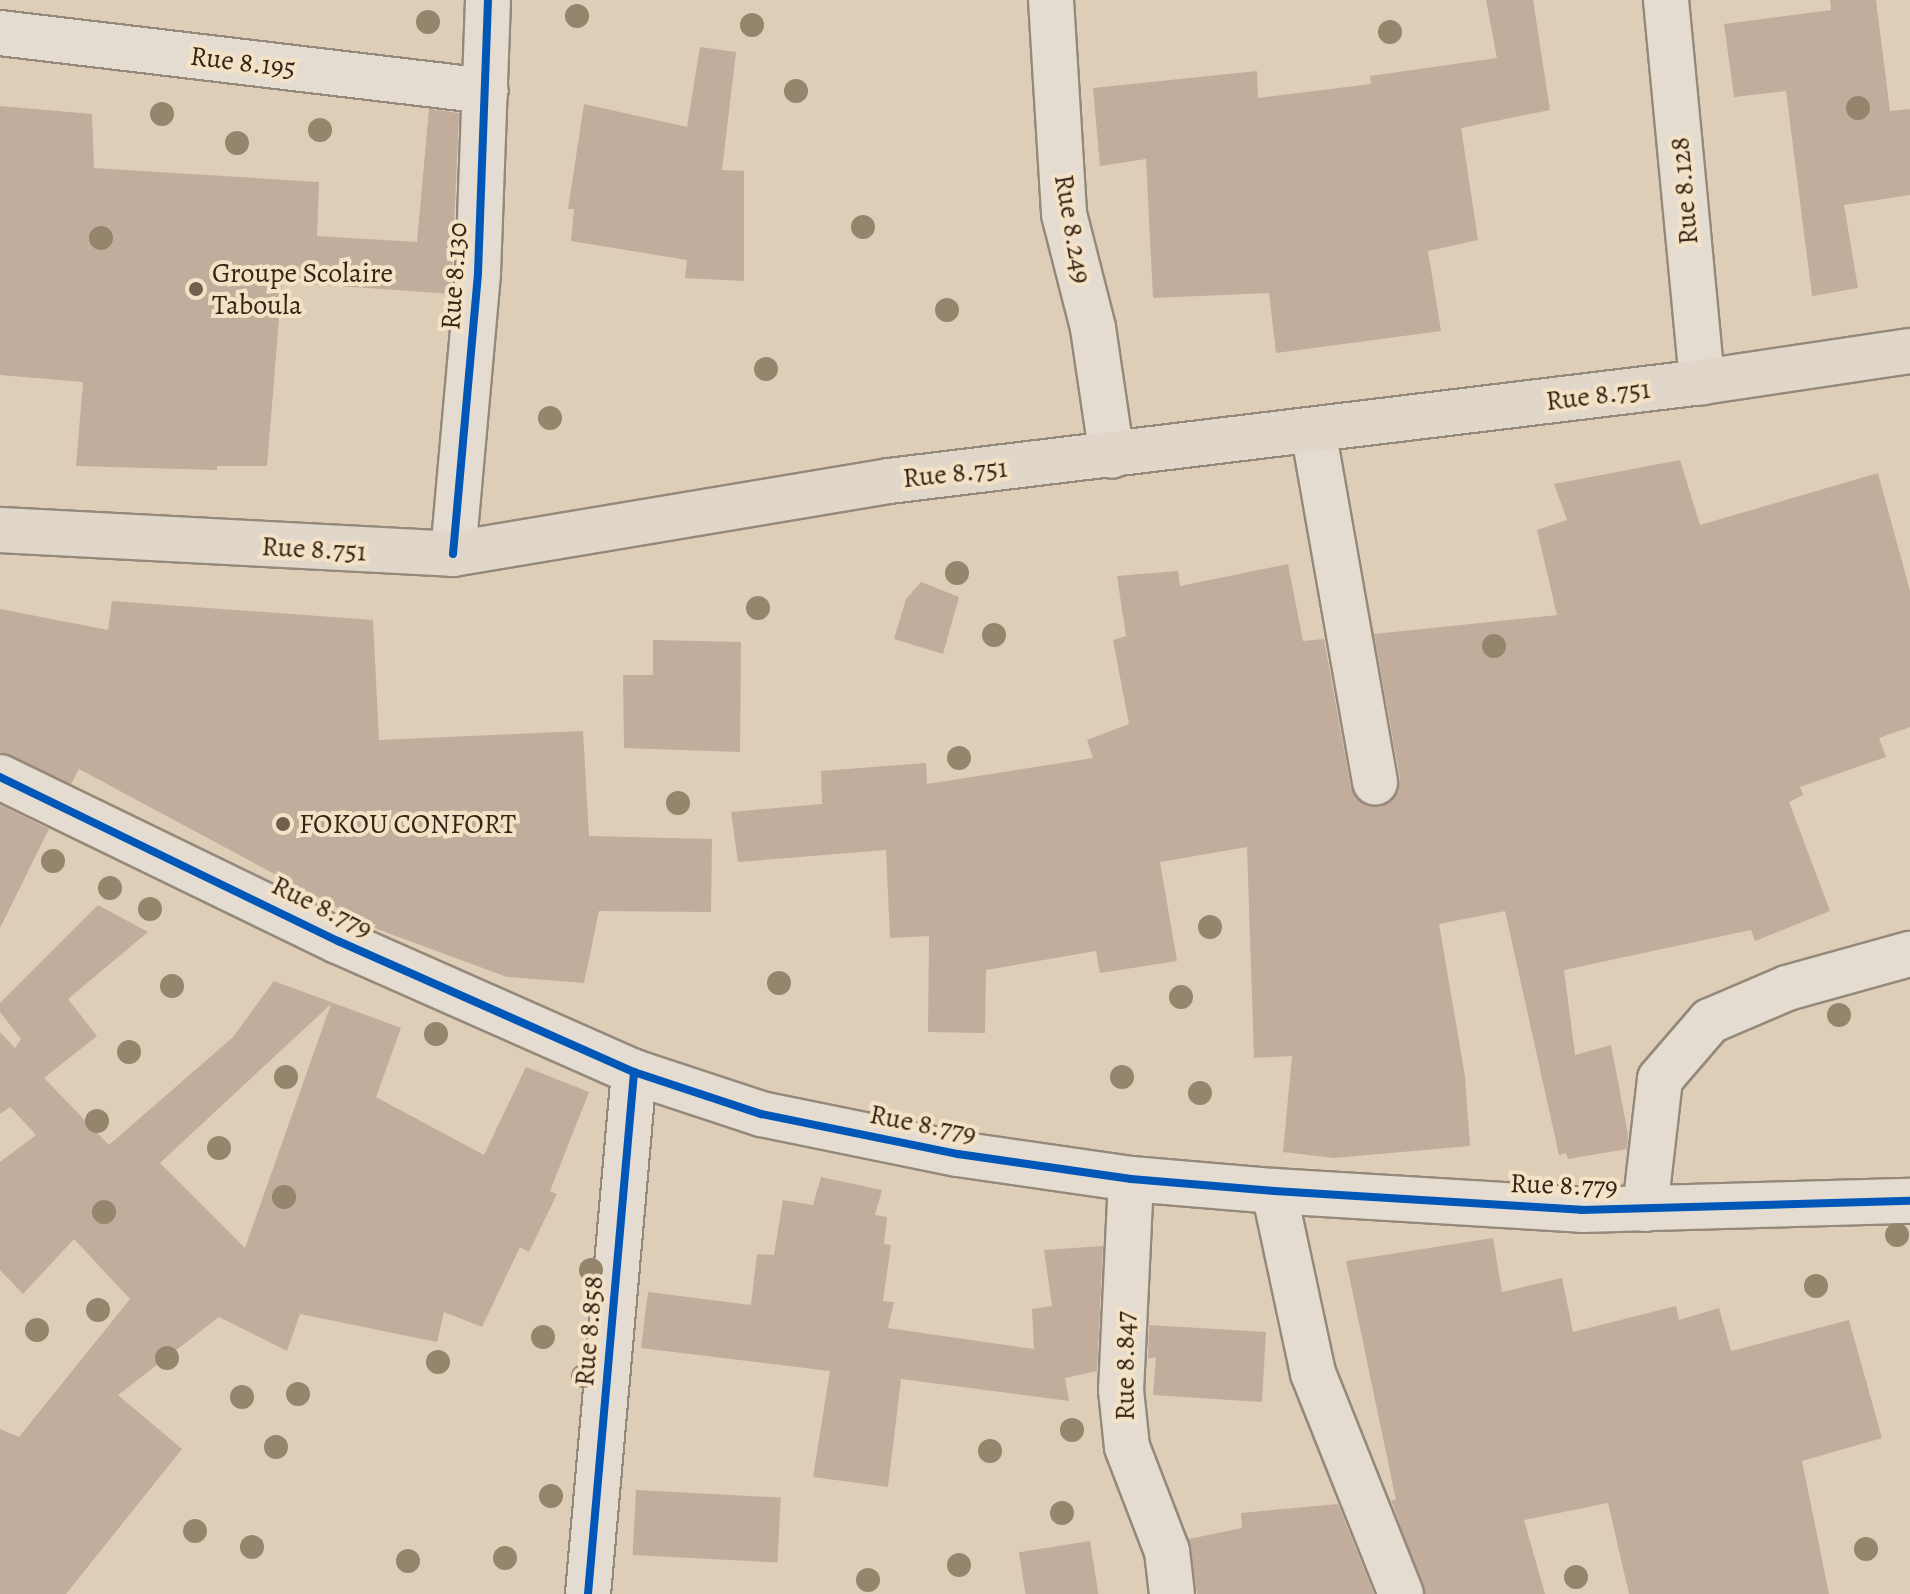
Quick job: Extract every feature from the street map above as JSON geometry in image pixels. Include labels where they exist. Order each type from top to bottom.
[{"type":"main road","name":"Rue 8.751","points":[[0,530],[453,554],[889,481],[1702,382],[1910,351]]},
{"type":"street","name":"Rue 8.130","points":[[453,554],[478,273],[488,0]]},
{"type":"street","name":"Rue 8.249","points":[[1051,0],[1064,214],[1093,328],[1112,456]]},
{"type":"street","name":"Rue 8.128","points":[[1666,0],[1702,382]]},
{"type":"street","name":"Rue 8.195","points":[[0,33],[486,91]]},
{"type":"street","points":[[1313,430],[1375,783]]},
{"type":"street","name":"Rue 8.779","points":[[0,777],[338,941],[634,1072],[761,1114],[958,1154],[1131,1179],[1274,1191],[1581,1210],[1910,1201]]},
{"type":"street","points":[[1645,1209],[1660,1079],[1710,1021],[1787,988],[1910,954]]},
{"type":"street","name":"Rue 8.858","points":[[588,1594],[634,1072]]},
{"type":"street","name":"Rue 8.847","points":[[1131,1179],[1122,1404],[1127,1447],[1167,1551],[1172,1594]]},
{"type":"street","points":[[1274,1191],[1313,1373],[1401,1594]]},
{"type":"building","points":[[1486,0],[1533,0],[1550,110],[1461,128],[1478,240],[1428,251],[1441,331],[1276,353],[1269,293],[1153,298],[1146,159],[1100,166],[1093,88],[1257,71],[1258,98],[1371,84],[1370,76],[1497,58]]},
{"type":"building","points":[[1830,0],[1876,0],[1890,111],[1910,109],[1910,195],[1844,205],[1858,288],[1812,296],[1786,91],[1734,97],[1724,24],[1831,10]]},
{"type":"building","points":[[700,47],[736,52],[722,170],[744,171],[744,281],[685,278],[687,260],[571,241],[574,209],[568,209],[584,104],[687,127]]},
{"type":"building","name":"Groupe Scolaire Taboula","points":[[0,106],[92,114],[94,168],[319,182],[317,236],[417,242],[429,109],[459,113],[451,294],[282,282],[267,466],[217,466],[217,470],[76,466],[83,382],[0,375]]},
{"type":"building","points":[[1680,460],[1700,525],[1878,473],[1910,591],[1910,727],[1879,738],[1886,757],[1800,787],[1803,795],[1789,802],[1830,911],[1755,941],[1751,930],[1564,970],[1575,1055],[1611,1045],[1628,1134],[1627,1149],[1568,1159],[1566,1153],[1559,1155],[1505,911],[1439,924],[1465,1076],[1470,1146],[1334,1158],[1283,1152],[1292,1056],[1254,1058],[1247,847],[1160,862],[1177,961],[1100,973],[1096,951],[986,970],[985,1033],[928,1032],[929,936],[890,938],[886,850],[738,862],[731,812],[822,804],[821,771],[926,763],[927,784],[1093,758],[1087,740],[1129,724],[1113,640],[1126,636],[1117,576],[1178,571],[1180,586],[1288,564],[1303,641],[1324,639],[1351,788],[1366,806],[1380,807],[1398,792],[1400,779],[1374,634],[1557,615],[1537,530],[1567,520],[1554,484]]},
{"type":"building","points":[[921,582],[959,597],[943,654],[894,639],[906,599]]},
{"type":"building","name":"FOKOU CONFORT","points":[[112,601],[373,620],[379,740],[583,731],[589,836],[712,839],[711,912],[599,911],[584,983],[507,977],[377,929],[79,769],[71,784],[0,752],[0,609],[108,630]]},
{"type":"building","points":[[653,640],[741,642],[740,752],[624,748],[623,675],[653,675]]},
{"type":"building","points":[[0,805],[49,829],[0,928]]},
{"type":"building","points":[[98,905],[148,932],[68,999],[97,1036],[44,1078],[109,1145],[233,1037],[274,981],[401,1028],[376,1097],[484,1155],[526,1067],[589,1092],[550,1191],[557,1194],[529,1252],[520,1247],[482,1327],[444,1312],[437,1342],[300,1314],[287,1351],[219,1317],[118,1395],[182,1449],[66,1594],[0,1594],[0,1429],[19,1437],[130,1299],[74,1239],[23,1294],[0,1270],[0,1162],[36,1135],[10,1107],[0,1114],[0,1032],[15,1048],[21,1039],[0,1012],[0,1003]],"holes":[[[331,1004],[245,1248],[160,1163]]]},
{"type":"building","points":[[821,1177],[882,1190],[875,1215],[887,1217],[884,1244],[891,1245],[883,1301],[894,1302],[888,1328],[1034,1349],[1032,1309],[1052,1306],[1044,1250],[1103,1246],[1097,1371],[1065,1378],[1069,1401],[901,1379],[888,1487],[813,1477],[830,1371],[641,1348],[648,1292],[751,1305],[757,1254],[774,1255],[783,1200],[813,1205]]},
{"type":"building","points":[[1493,1238],[1502,1292],[1562,1278],[1573,1332],[1676,1306],[1679,1320],[1719,1308],[1731,1351],[1849,1320],[1882,1438],[1802,1461],[1829,1594],[1629,1594],[1608,1503],[1524,1520],[1545,1594],[1425,1594],[1391,1500],[1396,1500],[1346,1261]]},
{"type":"building","points":[[1149,1325],[1266,1332],[1262,1402],[1153,1395],[1156,1357],[1148,1359]]},
{"type":"building","points":[[636,1490],[781,1498],[777,1562],[633,1555]]},
{"type":"building","points":[[1338,1504],[1374,1594],[1197,1594],[1189,1539],[1242,1528],[1241,1513]]},
{"type":"building","points":[[1090,1541],[1098,1594],[1025,1594],[1019,1552]]},
{"type":"cycle path","points":[[453,554],[478,273],[488,0]]},
{"type":"cycle path","points":[[0,777],[338,941],[634,1072],[761,1114],[958,1154],[1131,1179],[1274,1191],[1581,1210],[1910,1201]]},
{"type":"cycle path","points":[[588,1594],[634,1072]]},
{"type":"place","name":"Groupe Scolaire Taboula","points":[[196,289]]},
{"type":"place","name":"FOKOU CONFORT","points":[[283,824]]}]
